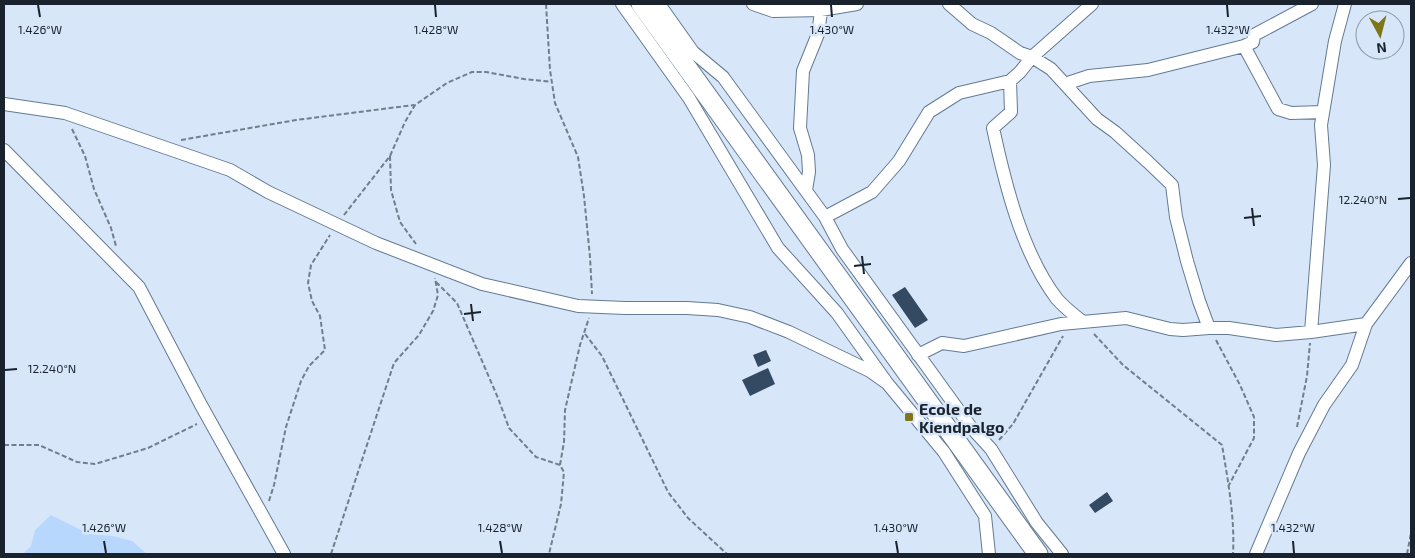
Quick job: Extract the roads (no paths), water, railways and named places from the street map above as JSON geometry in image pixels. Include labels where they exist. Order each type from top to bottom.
[{"type":"highway","points":[[650,5],[1038,554]]},
{"type":"street","points":[[622,4],[689,98],[778,248],[837,313],[887,383],[944,452],[984,516],[989,554]]},
{"type":"street","points":[[753,4],[773,11],[857,4]]},
{"type":"street","points":[[949,4],[972,24],[991,33],[1020,53],[1032,57],[1051,69],[1097,119],[1115,132],[1172,185],[1176,216],[1187,261],[1209,328]]},
{"type":"street","points":[[825,217],[872,192],[899,161],[929,112],[958,93],[1010,82],[1032,57],[1092,4]]},
{"type":"street","points":[[1065,84],[1089,76],[1148,70],[1244,46],[1254,42],[1254,35],[1310,4]]},
{"type":"street","points":[[1310,332],[1324,165],[1321,125],[1335,41],[1345,4]]},
{"type":"street","points":[[650,5],[693,52],[724,77],[825,217],[842,249],[970,426],[991,449],[1037,523],[1062,554]]},
{"type":"street","points":[[806,190],[809,172],[808,155],[800,128],[803,71],[818,34],[821,7]]},
{"type":"street","points":[[1244,46],[1278,109],[1291,113],[1323,112]]},
{"type":"street","points":[[1010,82],[1011,112],[992,128],[1002,172],[1023,234],[1040,272],[1058,300],[1077,322]]},
{"type":"street","points":[[4,104],[65,113],[230,170],[268,192],[376,243],[482,284],[578,306],[687,308],[718,310],[750,317],[798,336],[870,371],[887,383]]},
{"type":"street","points":[[4,150],[139,287],[284,554]]},
{"type":"street","points":[[1256,554],[1303,445],[1324,405],[1352,365],[1366,324],[1411,263]]},
{"type":"street","points":[[918,354],[942,343],[964,346],[1061,324],[1126,318],[1170,330],[1229,328],[1276,335],[1366,324]]},
{"type":"place","name":"Ecole de Kiendpalgo","points":[[909,417]]}]
